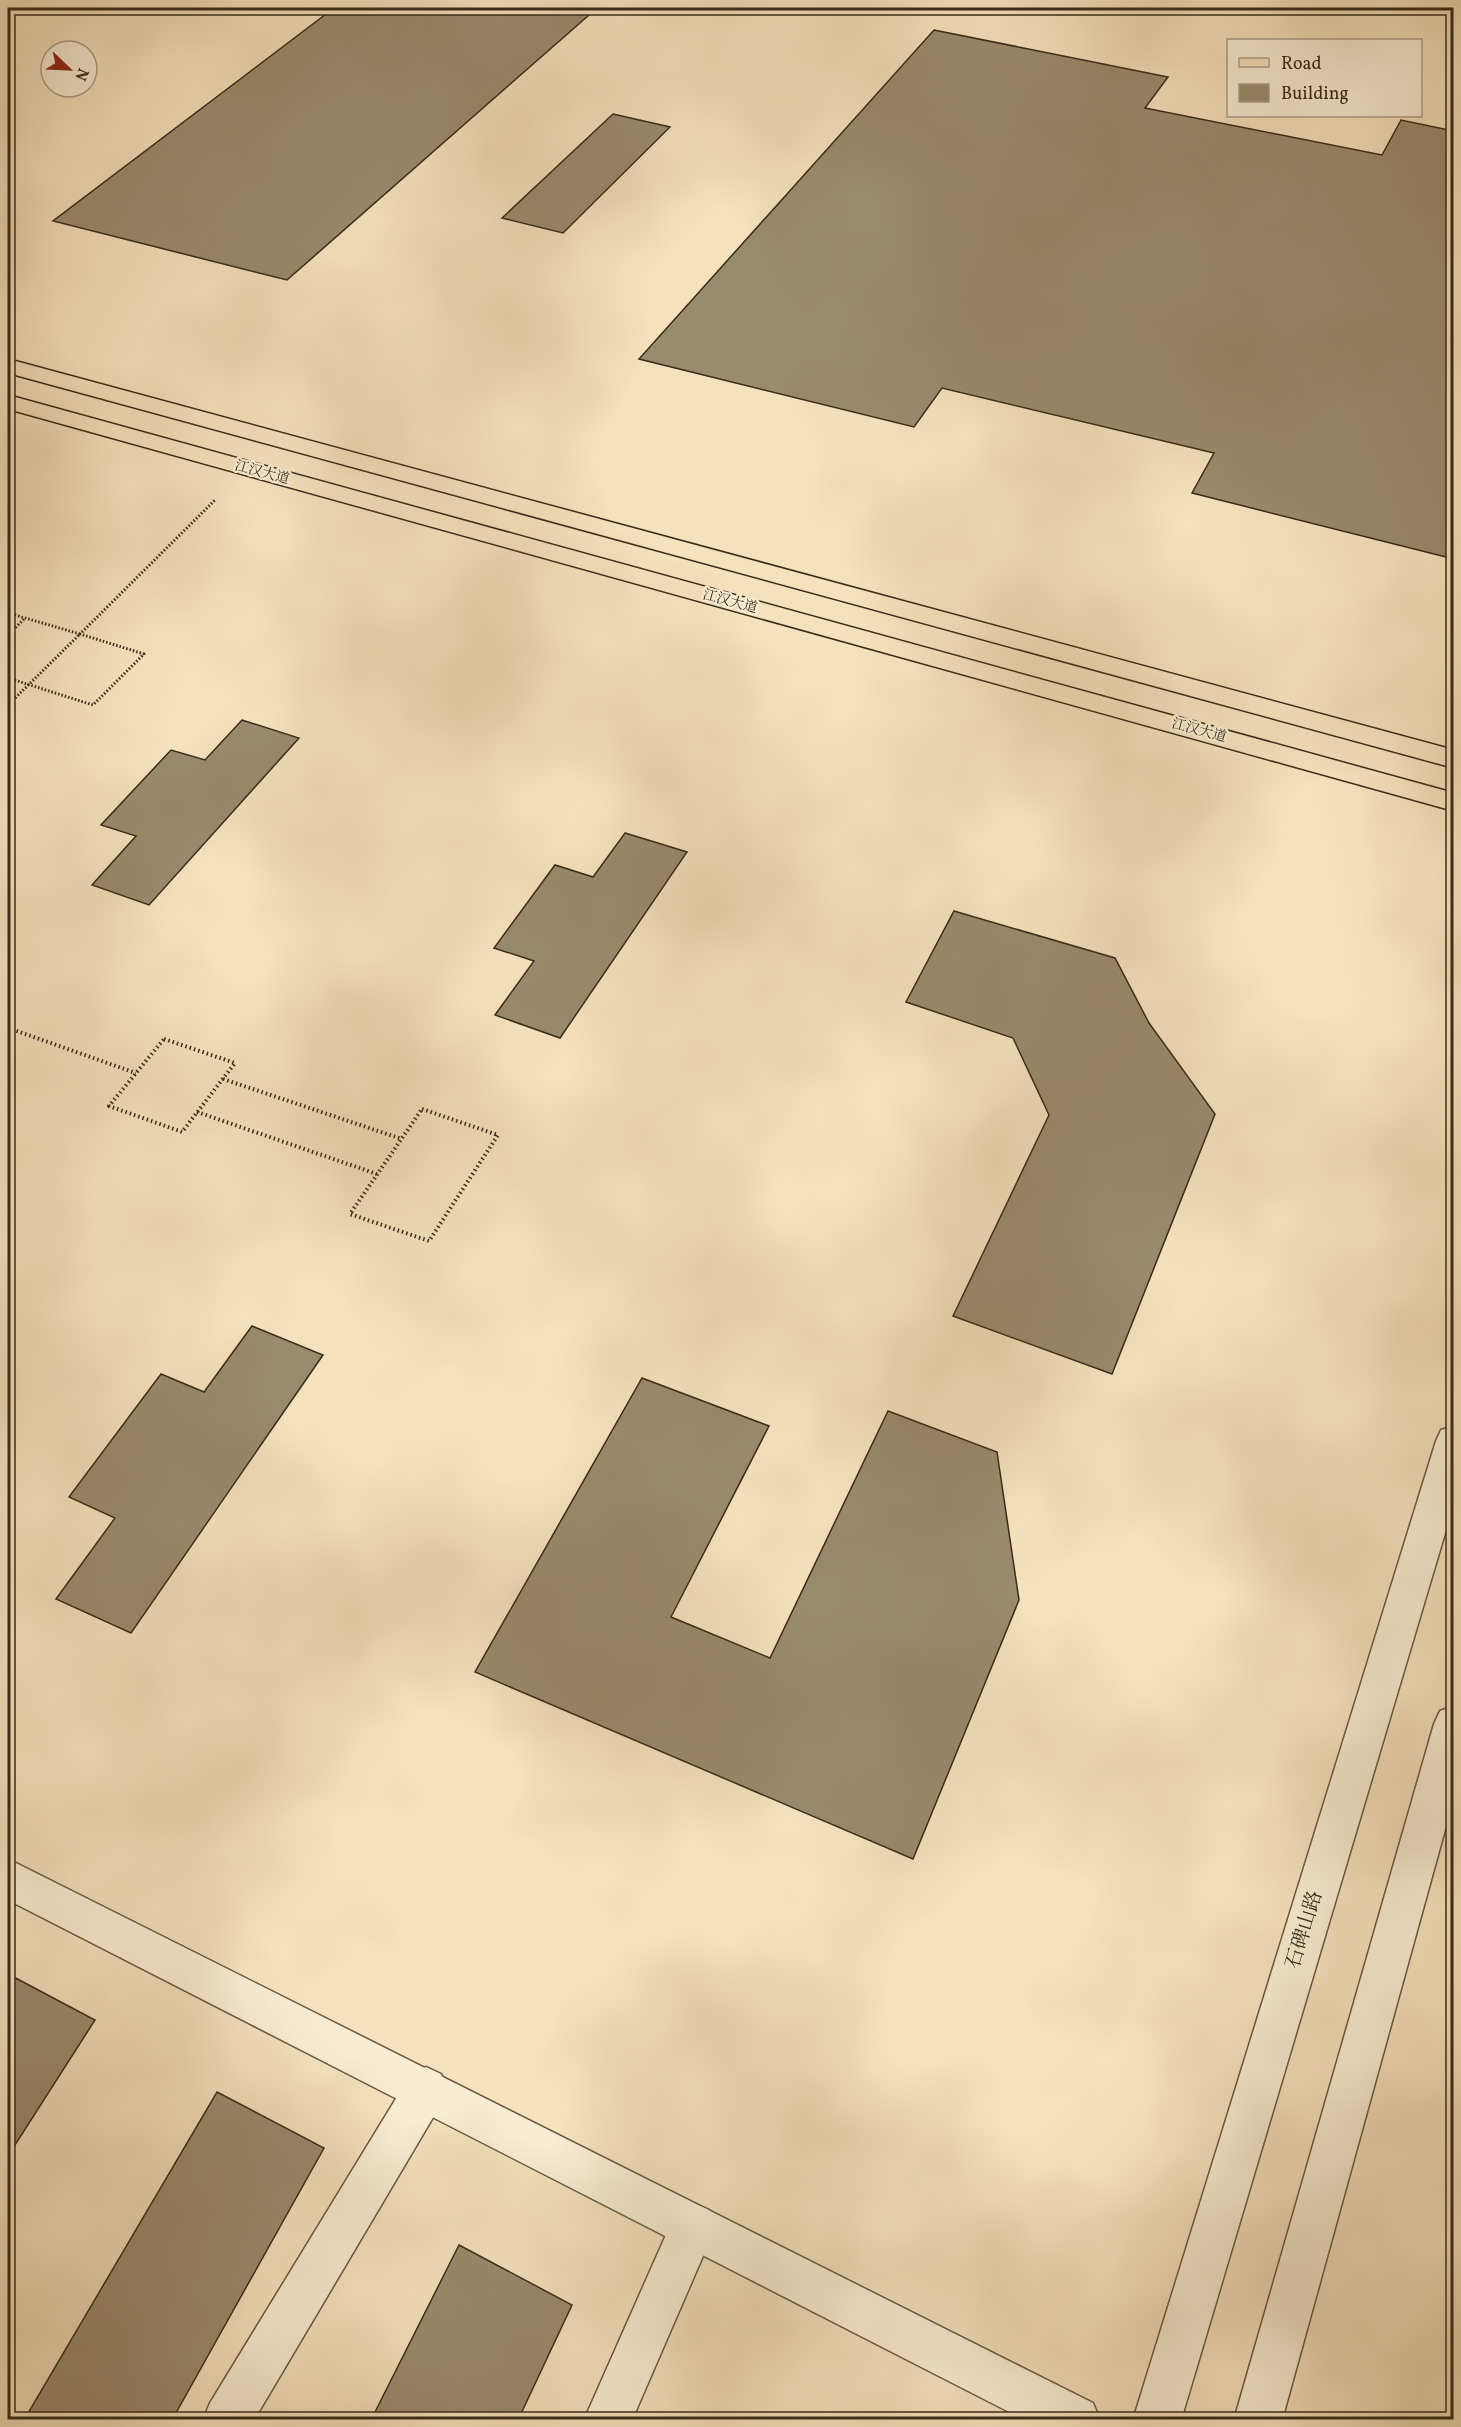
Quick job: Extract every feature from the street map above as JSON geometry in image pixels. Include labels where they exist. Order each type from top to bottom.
[{"type":"main road","points":[[8,366],[1454,759]]},
{"type":"main road","name":"江汉大道","points":[[8,402],[1454,802]]},
{"type":"street","name":"石碑山路","points":[[1157,2420],[1454,1441]]},
{"type":"street","points":[[1258,2420],[1454,1724]]},
{"type":"street","points":[[8,1879],[1076,2420]]},
{"type":"street","points":[[227,2420],[426,2090]]},
{"type":"street","points":[[608,2420],[693,2226]]},
{"type":"path","points":[[8,705],[216,499]]},
{"type":"path","points":[[8,613],[144,654],[93,705],[8,678]]},
{"type":"path","points":[[8,634],[25,618]]},
{"type":"path","points":[[8,1028],[136,1073]]},
{"type":"path","points":[[164,1039],[235,1063],[223,1079],[182,1132],[109,1106],[164,1039]]},
{"type":"path","points":[[223,1079],[402,1139]]},
{"type":"path","points":[[422,1109],[498,1135],[429,1241],[350,1214],[402,1139],[422,1109]]},
{"type":"path","points":[[197,1112],[377,1174]]},
{"type":"building","points":[[334,8],[597,8],[287,280],[53,221]]},
{"type":"building","points":[[934,30],[1168,77],[1145,108],[1382,155],[1401,120],[1454,131],[1454,559],[1192,493],[1214,453],[942,388],[914,427],[639,359]]},
{"type":"building","points":[[613,114],[670,127],[563,233],[502,218]]},
{"type":"building","points":[[242,720],[299,738],[149,905],[92,885],[136,836],[101,825],[171,750],[205,760]]},
{"type":"building","points":[[625,833],[687,852],[560,1038],[495,1015],[534,961],[494,948],[555,865],[593,877]]},
{"type":"building","points":[[954,911],[1115,958],[1149,1023],[1215,1114],[1112,1374],[953,1316],[1049,1115],[1013,1038],[906,1002]]},
{"type":"building","points":[[252,1326],[323,1355],[131,1633],[56,1599],[115,1518],[69,1497],[161,1374],[204,1392]]},
{"type":"building","points":[[642,1378],[769,1426],[671,1617],[770,1658],[888,1411],[997,1452],[1019,1600],[913,1859],[475,1672]]},
{"type":"building","points":[[8,1974],[95,2020],[8,2156]]},
{"type":"building","points":[[217,2092],[324,2148],[172,2420],[24,2420]]},
{"type":"building","points":[[459,2245],[572,2305],[518,2420],[371,2420]]}]
